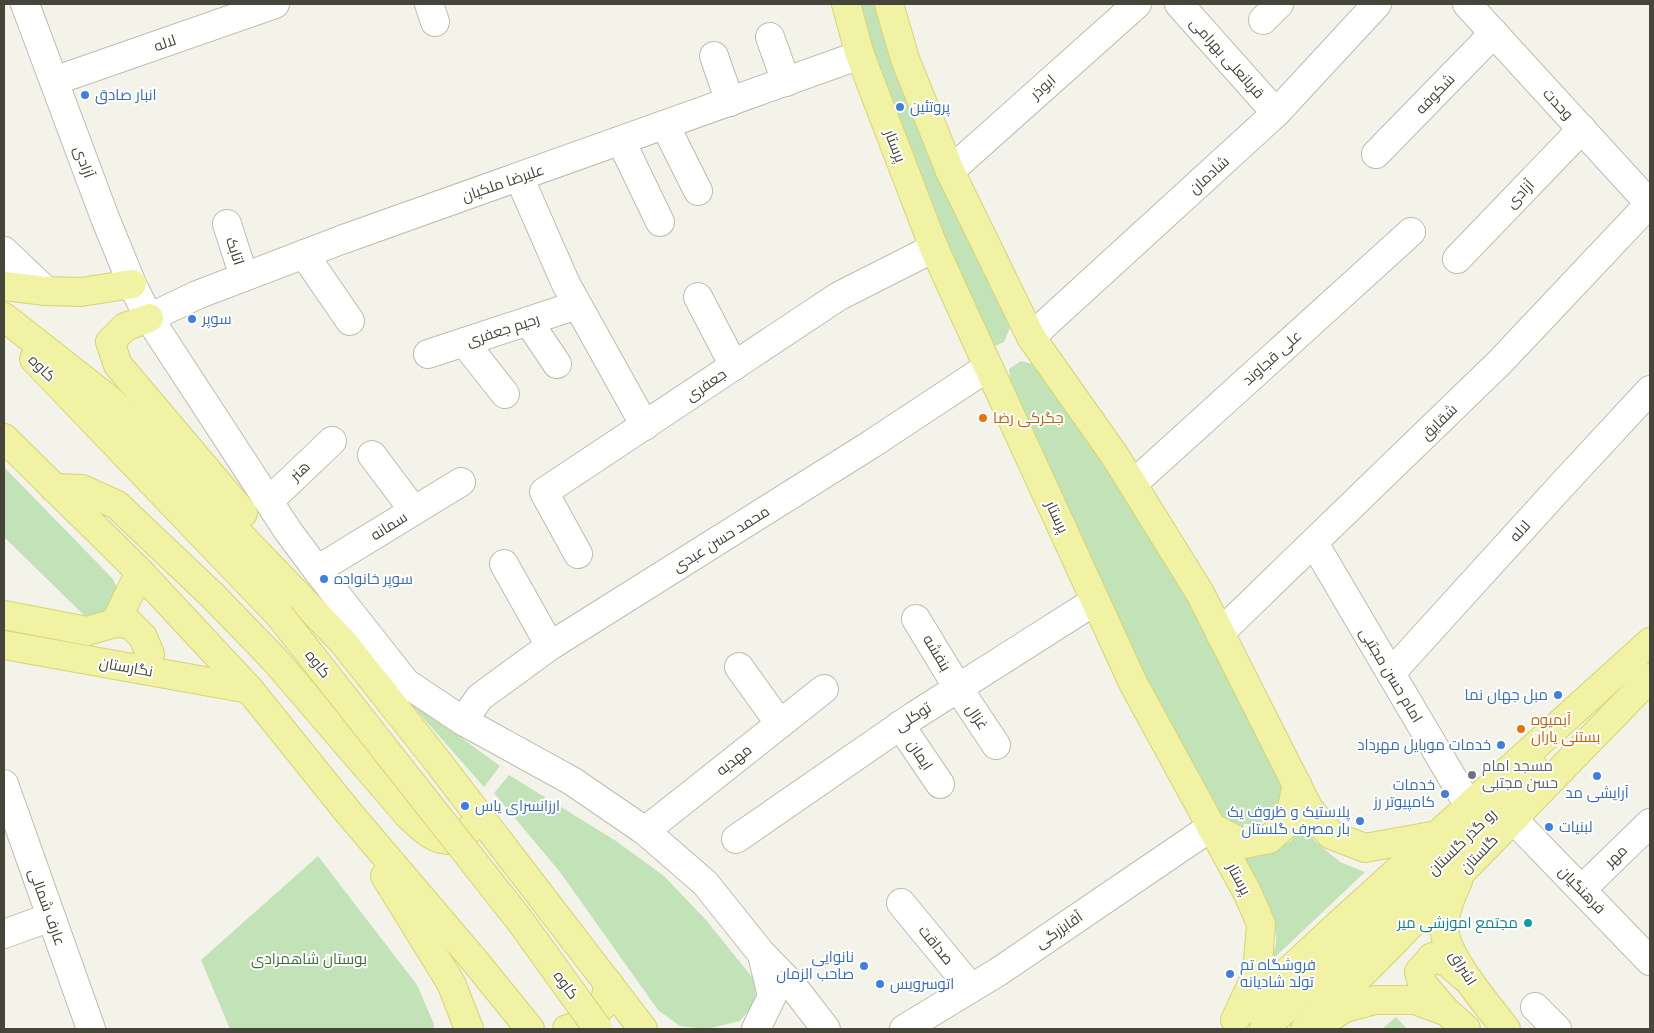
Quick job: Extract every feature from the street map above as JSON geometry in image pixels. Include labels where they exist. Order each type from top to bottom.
[{"type":"main road","name":"پرستار","points":[[846,4],[860,55],[934,248],[1133,683],[1247,892],[1261,924],[1257,974],[1230,1024]]},
{"type":"main road","points":[[894,6],[905,59],[950,171],[1032,337],[1116,456],[1200,592],[1309,809],[1330,835],[1366,848],[1437,835]]},
{"type":"main road","points":[[4,286],[46,291],[81,292],[132,284]]},
{"type":"main road","points":[[4,318],[111,401],[342,641]]},
{"type":"main road","points":[[150,318],[125,327],[110,342],[118,365],[282,560],[342,641],[644,1028]]},
{"type":"main road","name":"کاوه","points":[[4,329],[95,421],[280,616],[521,922],[598,1029]]},
{"type":"main road","points":[[4,438],[140,572],[249,689],[348,812],[530,1029]]},
{"type":"main road","points":[[54,488],[82,489],[117,505],[213,596],[274,658],[409,816],[424,830],[448,841],[462,836],[470,830],[473,820],[473,807]]},
{"type":"main road","points":[[116,623],[140,572]]},
{"type":"main road","points":[[4,616],[87,631],[116,623],[130,624],[143,637],[150,654],[143,670]]},
{"type":"main road","points":[[1230,1024],[1650,644]]},
{"type":"main road","name":"رو گذر گلستان","points":[[1264,1029],[1475,832],[1650,644]]},
{"type":"main road","name":"نگارستان","points":[[4,645],[249,689]]},
{"type":"main road","name":"گلستان","points":[[1305,1029],[1376,959],[1650,678]]},
{"type":"main road","points":[[1211,827],[1244,844],[1269,839],[1289,821],[1297,784]]},
{"type":"main road","points":[[348,812],[389,883],[451,983],[469,1029]]},
{"type":"main road","name":"اشراق","points":[[1462,871],[1450,900],[1445,919],[1445,933],[1450,950],[1506,1029]]},
{"type":"main road","points":[[1456,1020],[1422,983],[1419,972],[1432,957],[1448,963],[1473,985]]},
{"type":"main road","points":[[567,1029],[583,1024],[604,1004],[609,984]]},
{"type":"main road","points":[[1312,1029],[1345,1008],[1375,1000],[1415,1000],[1456,1020]]},
{"type":"main road","points":[[512,1008],[534,1021],[558,1029]]},
{"type":"street","name":"آزادی","points":[[25,4],[105,218],[132,284],[150,318],[269,501],[317,570],[406,683],[463,721],[572,781],[645,831],[705,883],[761,953],[792,985],[826,1029]]},
{"type":"street","name":"لاله","points":[[54,81],[275,4]]},
{"type":"street","name":"ابوذر","points":[[950,171],[1137,4]]},
{"type":"street","name":"قربانعلی بهرامی","points":[[1179,4],[1276,113]]},
{"type":"street","name":"شادمان","points":[[1032,337],[1276,113],[1377,4]]},
{"type":"street","name":"وحدت","points":[[1467,4],[1650,203]]},
{"type":"street","name":"شکوفه","points":[[1376,154],[1494,33]]},
{"type":"street","points":[[770,37],[786,82]]},
{"type":"street","name":"علیرضا ملکیان","points":[[150,318],[197,295],[304,254],[860,55]]},
{"type":"street","points":[[714,56],[730,102]]},
{"type":"street","points":[[665,125],[698,192]]},
{"type":"street","name":"آزادی","points":[[1457,259],[1582,130]]},
{"type":"street","points":[[620,141],[660,222]]},
{"type":"street","points":[[519,177],[566,284],[645,426]]},
{"type":"street","name":"شقایق","points":[[1220,633],[1500,362],[1650,203]]},
{"type":"street","name":"اتابک","points":[[227,224],[244,277]]},
{"type":"street","name":"علی قجاوند","points":[[1133,484],[1411,232]]},
{"type":"street","name":"جعفری","points":[[578,554],[544,492],[839,296],[934,248]]},
{"type":"street","points":[[4,250],[46,291]]},
{"type":"street","points":[[304,254],[350,321]]},
{"type":"street","points":[[698,298],[734,366]]},
{"type":"street","name":"رحیم جعفری","points":[[428,354],[577,305]]},
{"type":"street","points":[[528,322],[557,364]]},
{"type":"street","points":[[464,342],[505,394]]},
{"type":"street","name":"محمد حسن عبدی","points":[[463,721],[480,697],[550,646],[870,445],[988,367]]},
{"type":"street","name":"لاله","points":[[1391,673],[1650,390]]},
{"type":"street","name":"هنر","points":[[269,501],[332,441]]},
{"type":"street","points":[[372,455],[414,511]]},
{"type":"street","name":"سمانه","points":[[317,570],[461,482]]},
{"type":"street","name":"امام حسن مجتبی","points":[[1314,543],[1469,806]]},
{"type":"street","points":[[504,564],[550,646]]},
{"type":"street","name":"توکلی","points":[[736,839],[900,725],[1095,602]]},
{"type":"street","name":"بنفشه","points":[[916,618],[958,688]]},
{"type":"street","points":[[739,667],[780,724]]},
{"type":"street","name":"غزال","points":[[958,688],[996,745]]},
{"type":"street","name":"مهدیه","points":[[645,831],[824,689]]},
{"type":"street","name":"ایمان","points":[[900,725],[940,784]]},
{"type":"street","name":"عارف شمالی","points":[[4,784],[11,833],[51,917],[91,1029]]},
{"type":"street","name":"فرهنگیان","points":[[1513,819],[1650,961]]},
{"type":"street","name":"مهر","points":[[1582,889],[1650,824]]},
{"type":"street","name":"آقابزرگی","points":[[904,1029],[1006,966],[1211,827]]},
{"type":"street","name":"صداقت","points":[[901,902],[971,988]]},
{"type":"street","points":[[4,934],[51,917]]},
{"type":"street","points":[[756,1029],[772,996],[761,953]]},
{"type":"street","points":[[1535,1007],[1557,1029]]},
{"type":"green space","points":[[858,4],[874,4],[913,107],[934,170],[949,195],[1011,325],[1004,342],[992,347],[978,327],[878,69]]},
{"type":"green space","points":[[1021,361],[1039,366],[1077,420],[1193,602],[1280,776],[1281,796],[1277,811],[1263,822],[1246,828],[1214,814],[1120,626],[1011,385],[1009,369]]},
{"type":"green space","points":[[4,467],[113,579],[119,592],[114,608],[90,621],[4,537]]},
{"type":"green space","points":[[403,695],[500,766],[484,787]]},
{"type":"green space","points":[[509,775],[616,841],[664,876],[706,920],[756,982],[755,1003],[740,1021],[706,1029],[680,1026],[658,1010],[560,872],[494,793]]},
{"type":"green space","points":[[1302,822],[1316,842],[1340,862],[1365,872],[1272,960],[1276,940],[1271,914],[1261,892],[1235,853],[1253,857],[1271,853],[1291,841]]},
{"type":"green space","name":"بوستان شاهمرادی","points":[[318,856],[417,985],[434,1024],[434,1029],[230,1029],[201,960]]},
{"type":"green space","points":[[1396,1017],[1407,1029],[1382,1029]]},
{"type":"place","name":"انبار صادق","points":[[85,95]]},
{"type":"place","name":"پروتئین","points":[[900,107]]},
{"type":"place","name":"سوپر","points":[[192,319]]},
{"type":"place","name":"جگرکی رضا","points":[[983,418]]},
{"type":"place","name":"سوپر خانواده","points":[[324,579]]},
{"type":"place","name":"مبل جهان نما","points":[[1558,695]]},
{"type":"place","name":"آبمیوه بستنی یاران","points":[[1521,729]]},
{"type":"place","name":"خدمات موبایل مهرداد","points":[[1501,745]]},
{"type":"place","name":"مسجد امام حسن مجتبی","points":[[1472,775]]},
{"type":"place","name":"آرایشی مد","points":[[1597,776]]},
{"type":"place","name":"خدمات کامپیوتر رز","points":[[1445,794]]},
{"type":"place","name":"ارزانسرای یاس","points":[[465,806]]},
{"type":"place","name":"پلاستیک و ظروف یک بار مصرف گلستان","points":[[1360,821]]},
{"type":"place","name":"لبنیات","points":[[1549,827]]},
{"type":"place","name":"مجتمع اموزشی میر","points":[[1528,923]]},
{"type":"place","name":"نانوایی صاحب الزمان","points":[[864,966]]},
{"type":"place","name":"فروشگاه تم تولد شادیانه","points":[[1230,974]]},
{"type":"place","name":"اتوسرویس","points":[[880,984]]}]
